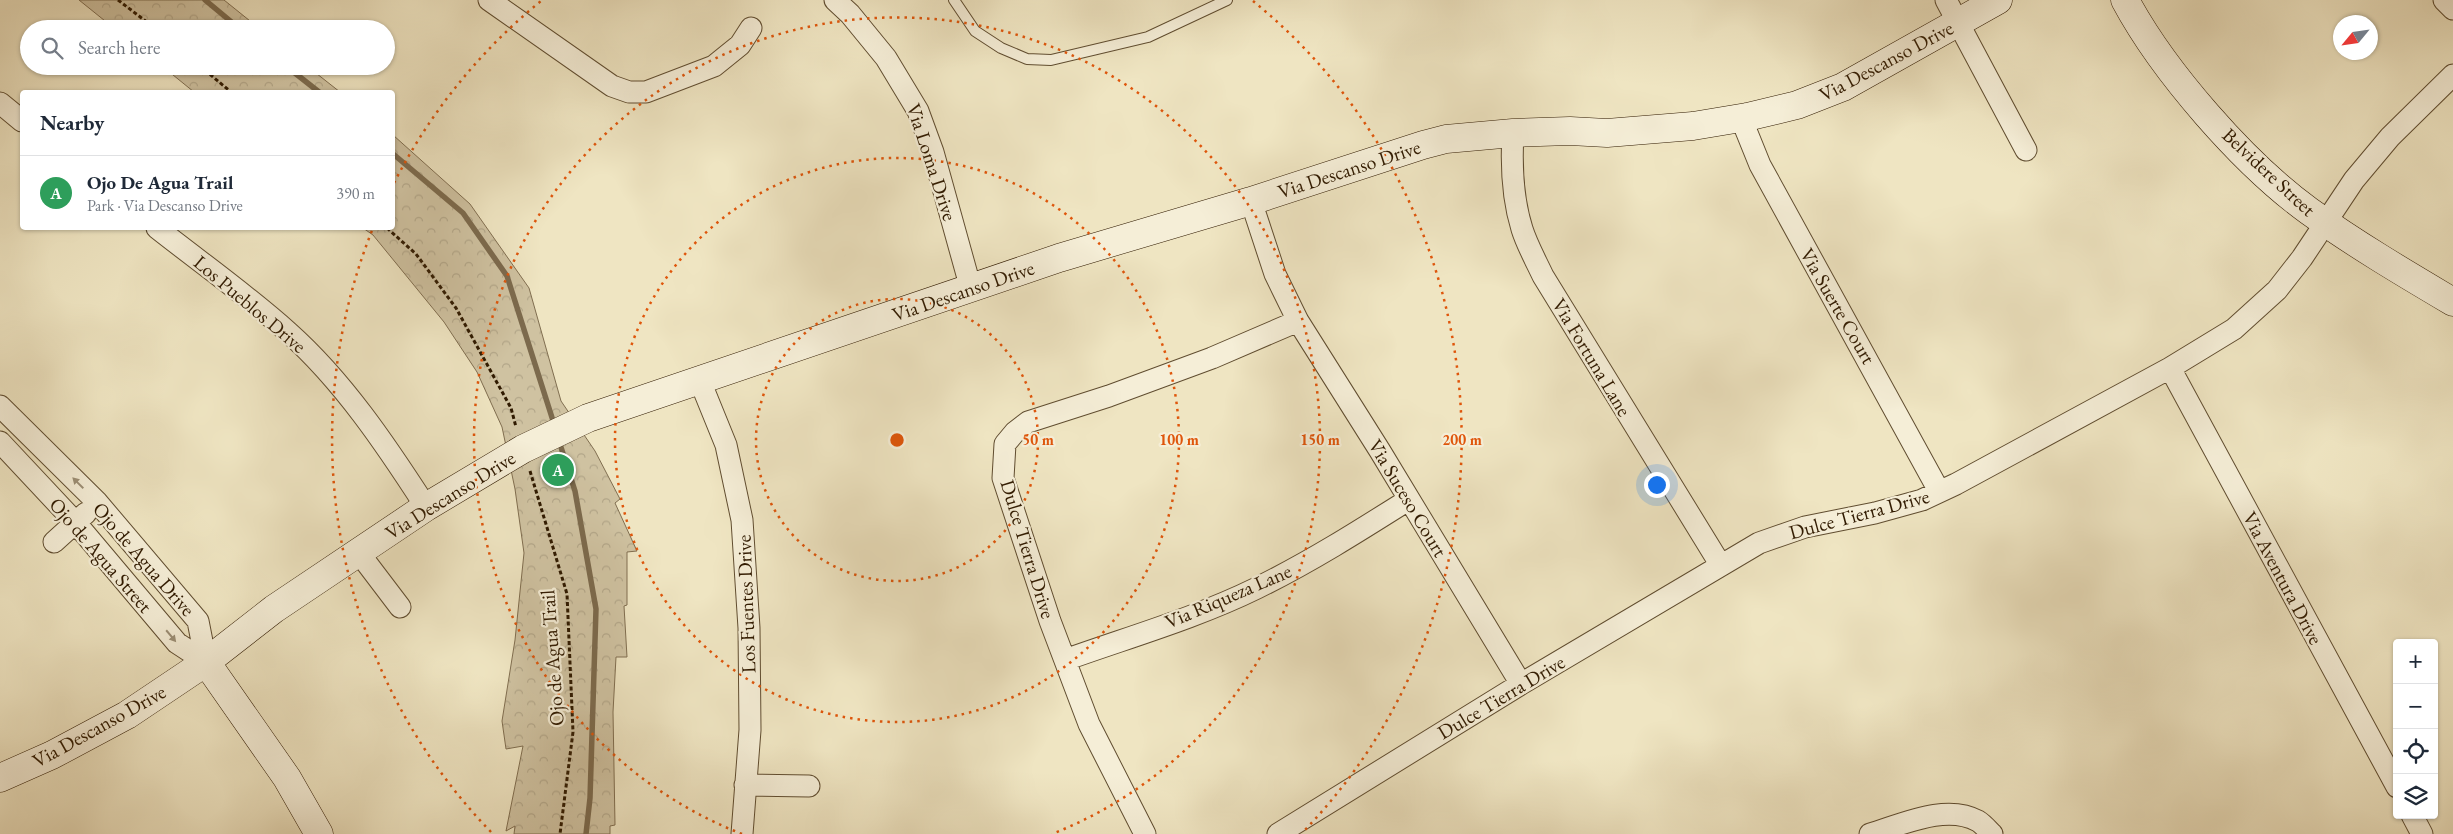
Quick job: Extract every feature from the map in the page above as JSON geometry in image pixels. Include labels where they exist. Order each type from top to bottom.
[{"type":"street","points":[[489,0],[612,86],[629,92],[654,90],[714,66],[740,45],[751,28]]},
{"type":"street","name":"Via Loma Drive","points":[[834,0],[850,14],[886,58],[918,111],[933,152],[971,289]]},
{"type":"street","name":"Via Descanso Drive","points":[[0,778],[52,755],[128,715],[206,662],[274,609],[426,507],[531,446],[588,418],[1059,258],[1251,201],[1423,144],[1446,139],[1513,133],[1570,131],[1623,133],[1741,118],[1797,105],[1843,87],[1952,12],[1998,0]]},
{"type":"street","name":"Belvidere Street","points":[[2125,0],[2144,31],[2178,78],[2241,150],[2306,209],[2453,302]]},
{"type":"street","points":[[2444,0],[2453,9]]},
{"type":"street","points":[[1952,12],[2026,150]]},
{"type":"street","name":"Dulce Tierra Drive","points":[[1278,834],[1521,684],[1759,542],[1805,527],[1875,513],[1922,500],[2170,368],[2234,329],[2259,308],[2302,258],[2354,180],[2390,136],[2453,75]]},
{"type":"street","points":[[0,103],[20,119]]},
{"type":"street","name":"Via Suerte Court","points":[[1741,118],[1760,165],[1939,491]]},
{"type":"street","name":"Via Fortuna Lane","points":[[1513,133],[1512,180],[1516,205],[1522,231],[1543,276],[1720,564]]},
{"type":"street","name":"Via Suceso Court","points":[[1251,201],[1275,274],[1298,321],[1521,684]]},
{"type":"street","name":"Los Pueblos Drive","points":[[160,230],[288,332],[350,397],[394,457],[426,507]]},
{"type":"street","name":"Dulce Tierra Drive","points":[[1145,834],[1089,724],[1050,621],[1003,478],[1005,444],[1015,432],[1028,422],[1109,396],[1212,358],[1298,321]]},
{"type":"street","name":"Via Aventura Drive","points":[[2170,368],[2393,780]]},
{"type":"street","name":"Los Fuentes Drive","points":[[700,381],[726,445],[742,520],[749,628],[750,730],[742,834]]},
{"type":"street","name":"Ojo de Agua Drive","points":[[0,406],[97,502],[198,621],[206,662],[287,778],[320,834]]},
{"type":"street","name":"Ojo de Agua Street","points":[[0,442],[75,522],[177,643],[206,662]]},
{"type":"street","name":"Via Riqueza Lane","points":[[1065,660],[1204,610],[1256,588],[1334,547],[1408,500]]},
{"type":"street","points":[[54,542],[97,502]]},
{"type":"street","points":[[359,553],[400,607]]},
{"type":"street","points":[[745,785],[809,786]]},
{"type":"street","points":[[1870,834],[1923,818],[1947,814],[1969,817],[1979,821],[1992,834]]},
{"type":"street","points":[[2414,819],[2422,834]]},
{"type":"lane","points":[[954,0],[975,31],[1001,48],[1027,59],[1051,60],[1148,37],[1227,0]]},
{"type":"path","points":[[118,0],[144,20]]},
{"type":"path","points":[[210,75],[228,90]]},
{"type":"path","name":"Ojo de Agua Trail","points":[[388,230],[416,254],[456,308],[531,446],[567,594],[573,732],[560,834]]},
{"type":"green space","points":[[79,0],[224,0],[249,20],[104,20]]},
{"type":"green space","points":[[173,75],[318,75],[337,90],[192,90]]},
{"type":"green space","points":[[395,137],[470,204],[529,288],[561,401],[595,451],[620,499],[615,503],[637,551],[627,552],[627,605],[624,606],[627,657],[616,657],[613,712],[615,825],[610,826],[610,834],[514,834],[515,826],[506,831],[523,746],[506,749],[502,721],[515,640],[524,553],[515,489],[502,427],[477,372],[444,322],[373,235],[366,230],[395,230]]},
{"type":"waterway","points":[[205,0],[229,20]]},
{"type":"waterway","points":[[297,75],[316,90]]},
{"type":"waterway","points":[[395,156],[463,213],[507,276],[555,427]]},
{"type":"waterway","points":[[559,441],[575,491],[596,609],[590,798],[586,834]]},
{"type":"place","name":"Ojo De Agua Trail","points":[[558,470]]}]
